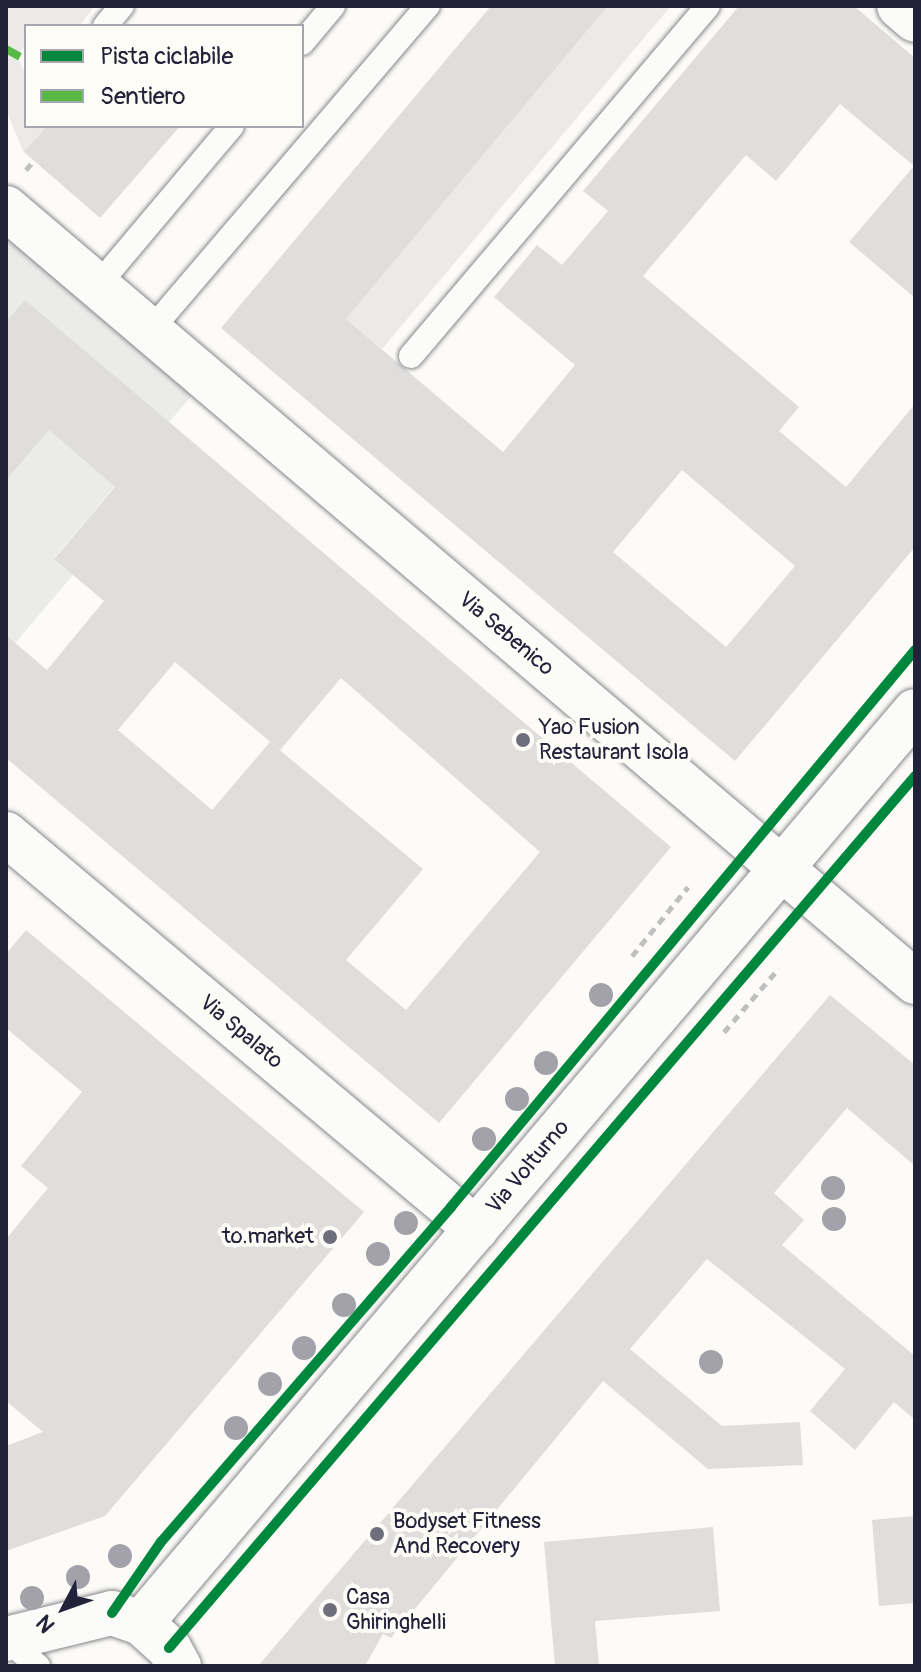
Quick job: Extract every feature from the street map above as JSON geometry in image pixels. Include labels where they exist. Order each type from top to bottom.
[{"type":"street","points":[[899,6],[915,20]]},
{"type":"street","name":"Via Sebenico","points":[[6,208],[915,982]]},
{"type":"street","name":"Via Volturno","points":[[141,1623],[915,711]]},
{"type":"street","name":"Via Spalato","points":[[6,834],[476,1229]]},
{"type":"street","points":[[6,1639],[112,1613],[141,1623],[169,1648],[179,1666]]},
{"type":"lane","points":[[107,24],[122,6]]},
{"type":"lane","points":[[304,41],[333,6]]},
{"type":"lane","points":[[150,331],[428,6]]},
{"type":"lane","points":[[411,356],[708,6]]},
{"type":"lane","points":[[98,285],[230,128]]},
{"type":"lane","points":[[6,1639],[38,1666]]},
{"type":"path","points":[[632,956],[688,887]]},
{"type":"path","points":[[724,1032],[779,968]]},
{"type":"shaded area","points":[[6,6],[95,6],[81,24],[24,24],[24,47],[17,55],[24,71],[24,128],[45,128],[24,153],[6,110]]},
{"type":"shaded area","points":[[608,6],[671,6],[382,349],[346,319]]},
{"type":"shaded area","points":[[6,221],[199,387],[54,558],[73,575],[6,654]]},
{"type":"building","points":[[491,6],[608,6],[346,319],[503,452],[575,365],[494,297],[537,245],[562,265],[608,211],[583,191],[739,6],[854,6],[915,58],[915,298],[849,242],[914,166],[840,104],[776,181],[746,155],[643,276],[799,407],[779,431],[846,487],[915,404],[915,547],[735,761],[221,328]],"holes":[[[682,470],[795,566],[726,647],[613,552]]]},
{"type":"building","points":[[45,128],[178,128],[100,218],[24,152]]},
{"type":"building","points":[[25,300],[671,847],[439,1123],[6,758],[6,635],[47,670],[104,601],[54,559],[115,487],[49,430],[6,480],[6,322]],"holes":[[[175,662],[280,750],[341,678],[540,852],[406,1010],[346,960],[423,869],[270,742],[212,810],[118,730]]]},
{"type":"building","points":[[26,930],[364,1212],[105,1516],[6,1551],[6,1446],[43,1432],[6,1401],[6,1239],[48,1188],[21,1166],[82,1092],[6,1028],[6,954]]},
{"type":"building","points":[[830,995],[915,1065],[915,1166],[847,1108],[774,1193],[804,1220],[782,1245],[915,1356],[915,1420],[894,1402],[855,1450],[810,1411],[845,1369],[707,1259],[630,1349],[722,1426],[800,1422],[803,1465],[708,1469],[603,1381],[391,1638],[383,1634],[365,1666],[258,1666]]},
{"type":"building","points":[[915,1516],[915,1603],[879,1606],[872,1520]]},
{"type":"building","points":[[713,1527],[720,1611],[595,1621],[599,1666],[555,1666],[544,1542]]},
{"type":"marked path","points":[[6,49],[24,59]]},
{"type":"cycle path","points":[[112,1613],[161,1542],[451,1207],[915,650]]},
{"type":"cycle path","points":[[169,1648],[915,776]]},
{"type":"place","name":"Yao Fusion Restaurant Isola","points":[[523,740]]},
{"type":"place","name":"to.market","points":[[330,1237]]},
{"type":"place","name":"Bodyset Fitness And Recovery","points":[[377,1534]]},
{"type":"place","name":"Casa Ghiringhelli","points":[[330,1610]]}]
